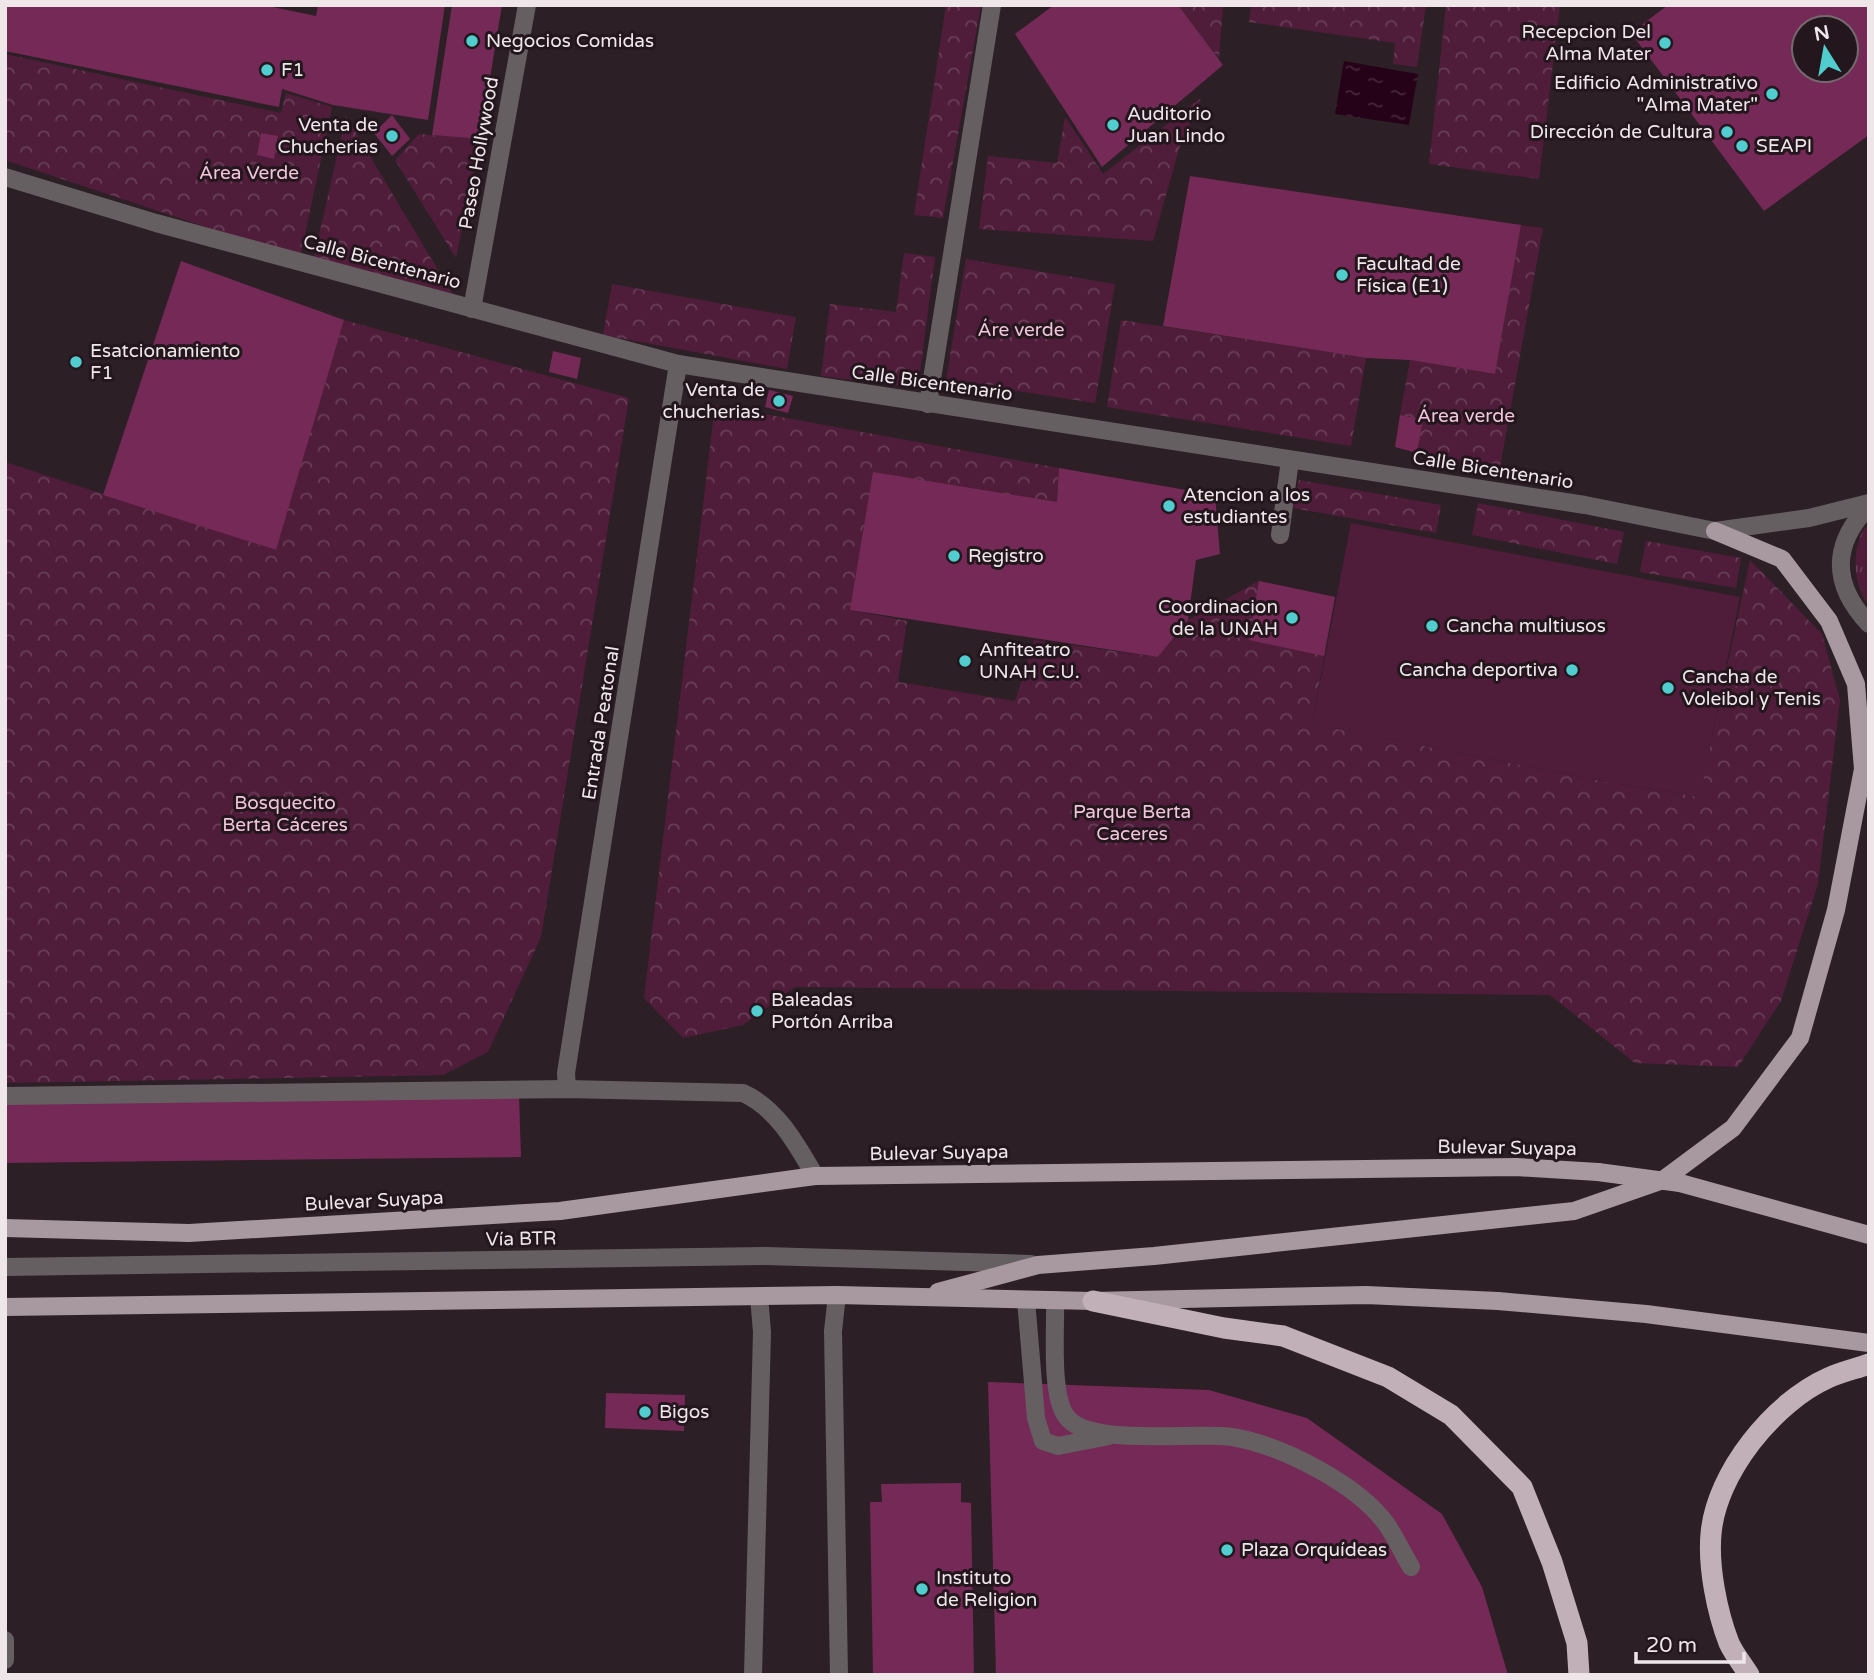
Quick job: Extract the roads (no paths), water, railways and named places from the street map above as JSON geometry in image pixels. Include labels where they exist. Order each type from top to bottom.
[{"type":"highway","points":[[1093,1301],[1224,1328],[1283,1336],[1388,1377],[1451,1415],[1522,1488],[1552,1562],[1577,1643],[1578,1675]]},
{"type":"highway","points":[[1749,1675],[1730,1645],[1715,1588],[1711,1533],[1724,1487],[1746,1447],[1784,1406],[1827,1378],[1869,1364]]},
{"type":"main road","points":[[917,1297],[1038,1265],[1154,1256],[1574,1211],[1663,1180],[1733,1128],[1800,1038],[1836,910],[1866,764],[1856,684],[1829,621],[1782,559],[1715,531]]},
{"type":"main road","name":"Bulevar Suyapa","points":[[5,1228],[190,1233],[560,1211],[815,1176],[1516,1167],[1598,1172],[1680,1183],[1869,1235]]},
{"type":"main road","points":[[5,1307],[837,1295],[1093,1301],[1366,1294],[1498,1301],[1646,1314],[1869,1343]]},
{"type":"street","name":"Paseo Hollywood","points":[[472,309],[527,5]]},
{"type":"street","points":[[928,404],[992,5]]},
{"type":"street","name":"Calle Bicentenario","points":[[5,177],[156,223],[678,364],[1585,505],[1715,531],[1809,518],[1869,505]]},
{"type":"street","name":"Entrada Peatonal","points":[[567,1089],[566,1073],[678,364]]},
{"type":"street","points":[[1280,535],[1290,460]]},
{"type":"street","points":[[1869,505],[1852,524],[1841,552],[1842,580],[1852,607],[1869,624]]},
{"type":"street","points":[[5,1096],[567,1089],[743,1093],[756,1099],[791,1134],[815,1176]]},
{"type":"street","name":"Vía BTR","points":[[5,1267],[766,1256],[1038,1265]]},
{"type":"street","points":[[837,1295],[833,1331],[839,1675]]},
{"type":"street","points":[[752,1675],[762,1332],[759,1296]]},
{"type":"street","points":[[1026,1300],[1036,1418],[1043,1441],[1058,1446],[1096,1441],[1112,1434]]},
{"type":"street","points":[[1055,1300],[1061,1407],[1067,1418],[1078,1427],[1112,1434],[1229,1437],[1252,1441],[1295,1459],[1362,1501],[1386,1524],[1411,1567]]},
{"type":"street","points":[[5,1640],[5,1660]]},
{"type":"water","points":[[1344,61],[1418,74],[1409,125],[1335,114]]},
{"type":"place","name":"Negocios Comidas","points":[[472,41]]},
{"type":"place","name":"Recepcion Del Alma Mater","points":[[1665,43]]},
{"type":"place","name":"F1","points":[[267,70]]},
{"type":"place","name":"Edificio Administrativo \"Alma Mater\"","points":[[1772,94]]},
{"type":"place","name":"Auditorio Juan Lindo","points":[[1113,125]]},
{"type":"place","name":"Dirección de Cultura","points":[[1727,132]]},
{"type":"place","name":"Venta de Chucherias","points":[[392,136]]},
{"type":"place","name":"SEAPI","points":[[1742,146]]},
{"type":"place","name":"Facultad de Física (E1)","points":[[1342,275]]},
{"type":"place","name":"Esatcionamiento F1","points":[[76,362]]},
{"type":"place","name":"Venta de chucherias.","points":[[779,401]]},
{"type":"place","name":"Atencion a los estudiantes","points":[[1169,506]]},
{"type":"place","name":"Registro","points":[[954,556]]},
{"type":"place","name":"Coordinacion de la UNAH","points":[[1292,618]]},
{"type":"place","name":"Cancha multiusos","points":[[1432,626]]},
{"type":"place","name":"Anfiteatro UNAH C.U.","points":[[965,661]]},
{"type":"place","name":"Cancha deportiva","points":[[1572,670]]},
{"type":"place","name":"Cancha de Voleibol y Tenis","points":[[1668,688]]},
{"type":"place","name":"Baleadas Portón Arriba","points":[[757,1011]]},
{"type":"place","name":"Bigos","points":[[645,1412]]},
{"type":"place","name":"Plaza Orquídeas","points":[[1227,1550]]},
{"type":"place","name":"Instituto de Religion","points":[[922,1589]]},
{"type":"park label","name":"Área Verde","points":[[249,173]]},
{"type":"park label","name":"Áre verde","points":[[1021,330]]},
{"type":"park label","name":"Área verde","points":[[1466,416]]},
{"type":"park label","name":"Bosquecito Berta Cáceres","points":[[285,814]]},
{"type":"park label","name":"Parque Berta Caceres","points":[[1132,823]]}]
